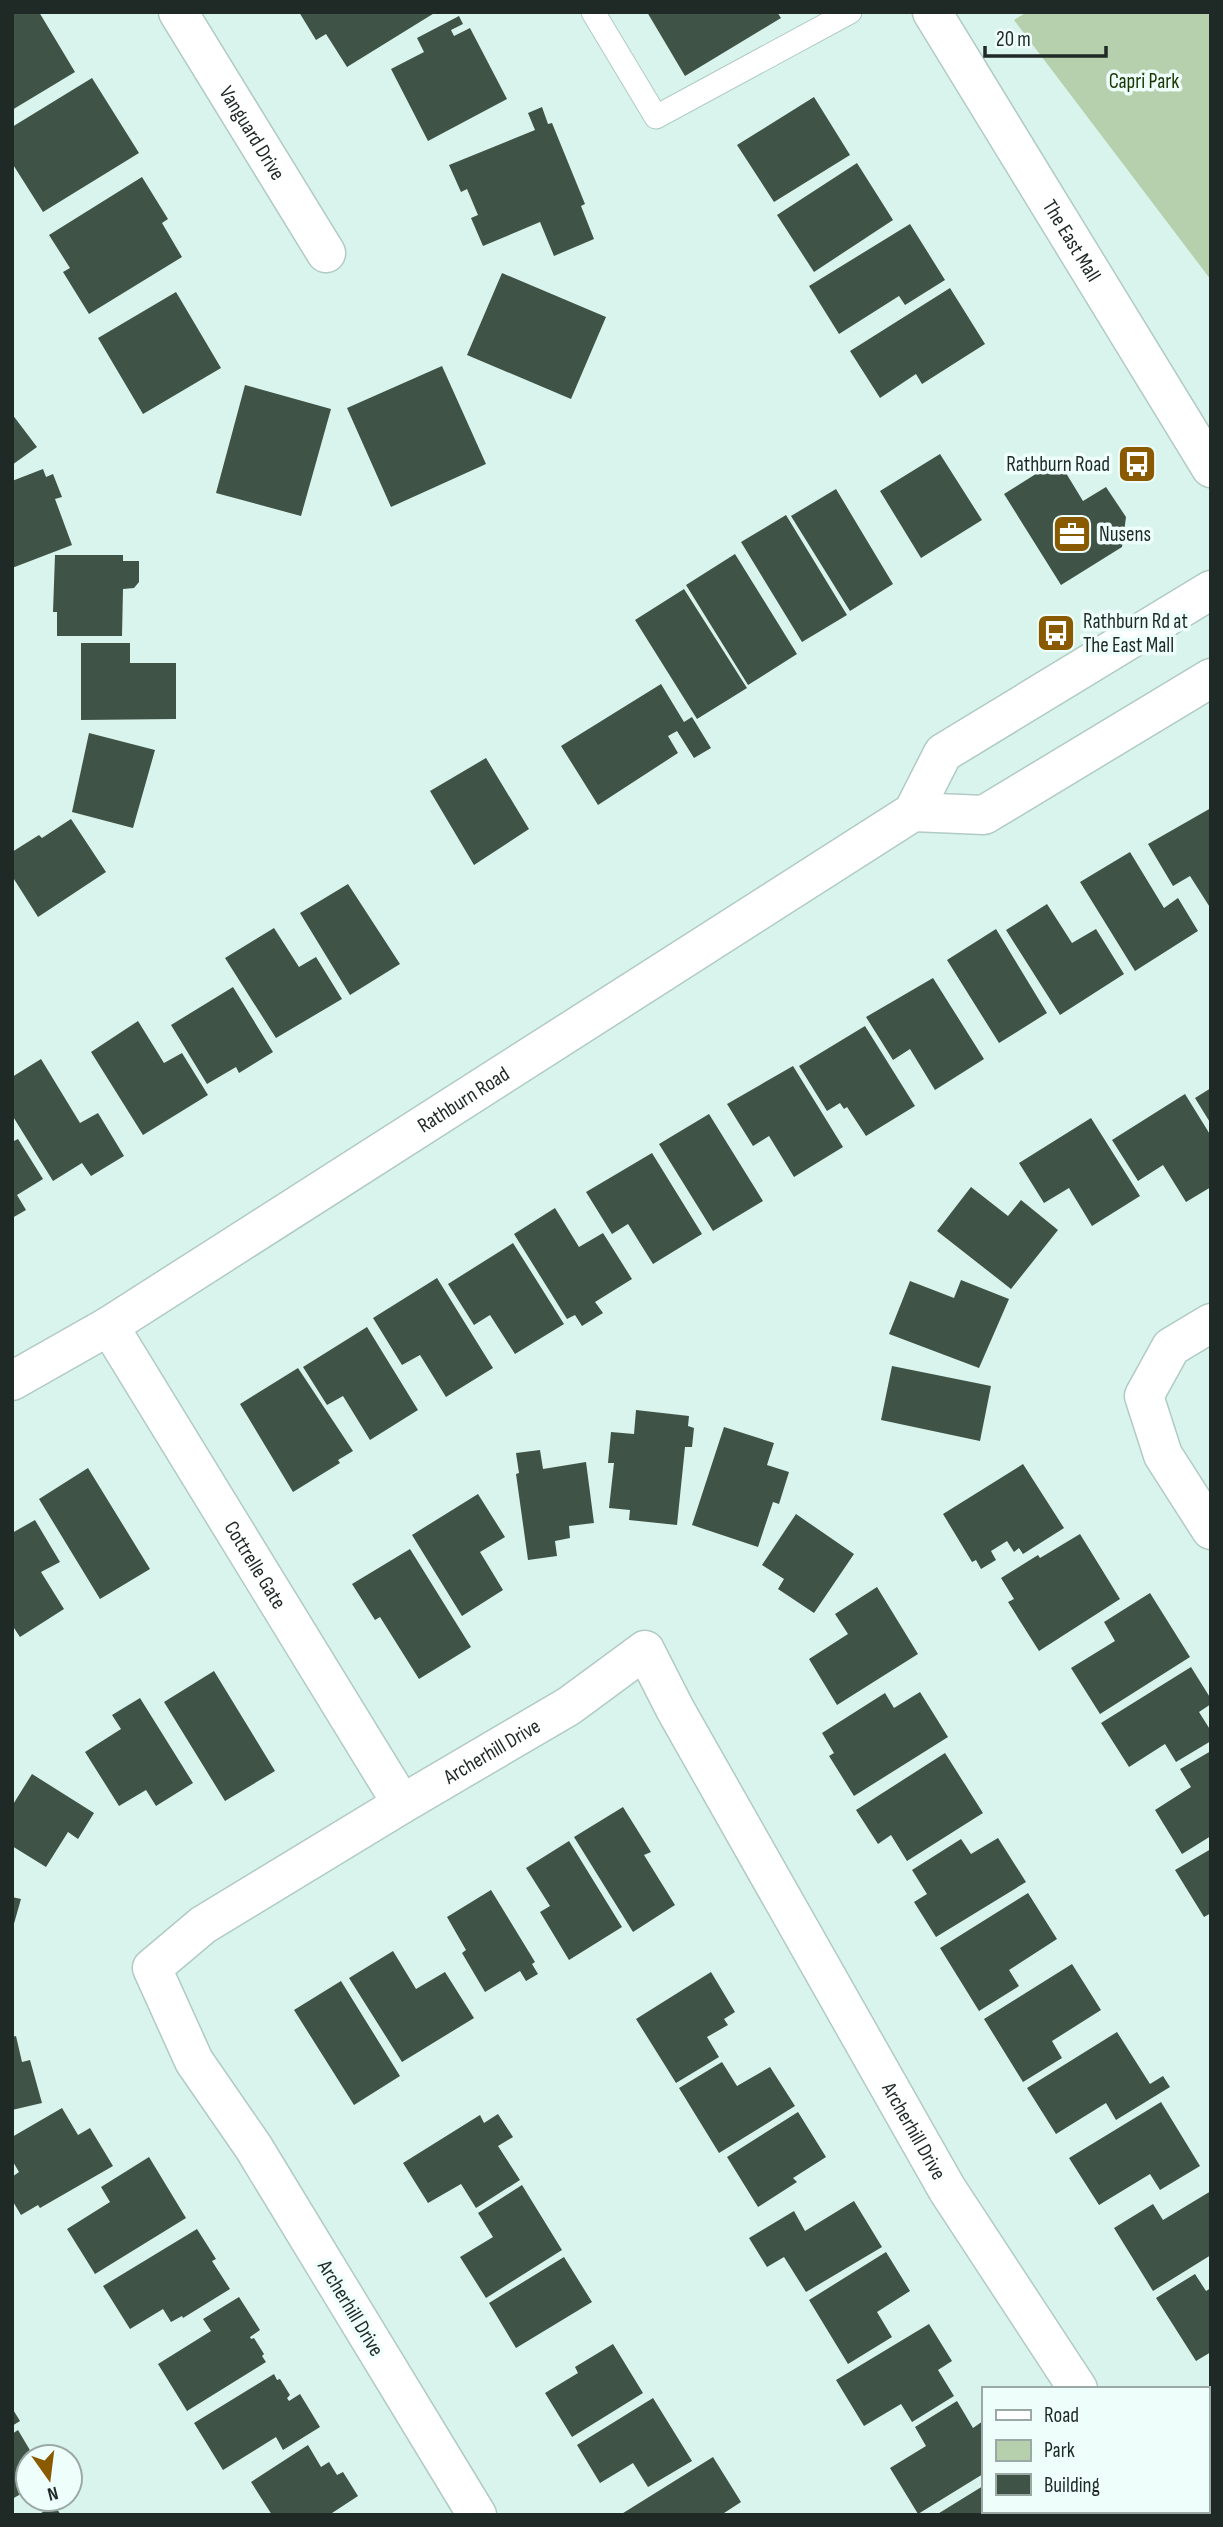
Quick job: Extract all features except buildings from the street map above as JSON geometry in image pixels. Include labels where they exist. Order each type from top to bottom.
[{"type":"street","name":"Vanguard Drive","points":[[178,12],[326,253]]},
{"type":"street","name":"The East Mall","points":[[932,12],[1211,468]]},
{"type":"street","points":[[1211,590],[943,753],[913,812],[984,815],[1211,678]]},
{"type":"street","name":"Rathburn Road","points":[[12,1381],[109,1326],[913,812]]},
{"type":"street","points":[[1211,1323],[1171,1347],[1144,1396],[1163,1455],[1211,1530]]},
{"type":"street","name":"Cottrelle Gate","points":[[109,1326],[402,1804]]},
{"type":"street","name":"Archerhill Drive","points":[[477,2515],[254,2148],[194,2061],[152,1968],[203,1926],[569,1706],[645,1650],[675,1709],[947,2189],[1077,2387]]},
{"type":"lane","points":[[593,12],[656,117],[850,12]]},
{"type":"green space","name":"Capri Park","points":[[1027,12],[1211,12],[1211,280],[1014,20]]},
{"type":"place","name":"Rathburn Road","points":[[1137,464]]},
{"type":"place","name":"Nusens","points":[[1072,534]]},
{"type":"place","name":"Rathburn Rd at The East Mall","points":[[1056,633]]}]
